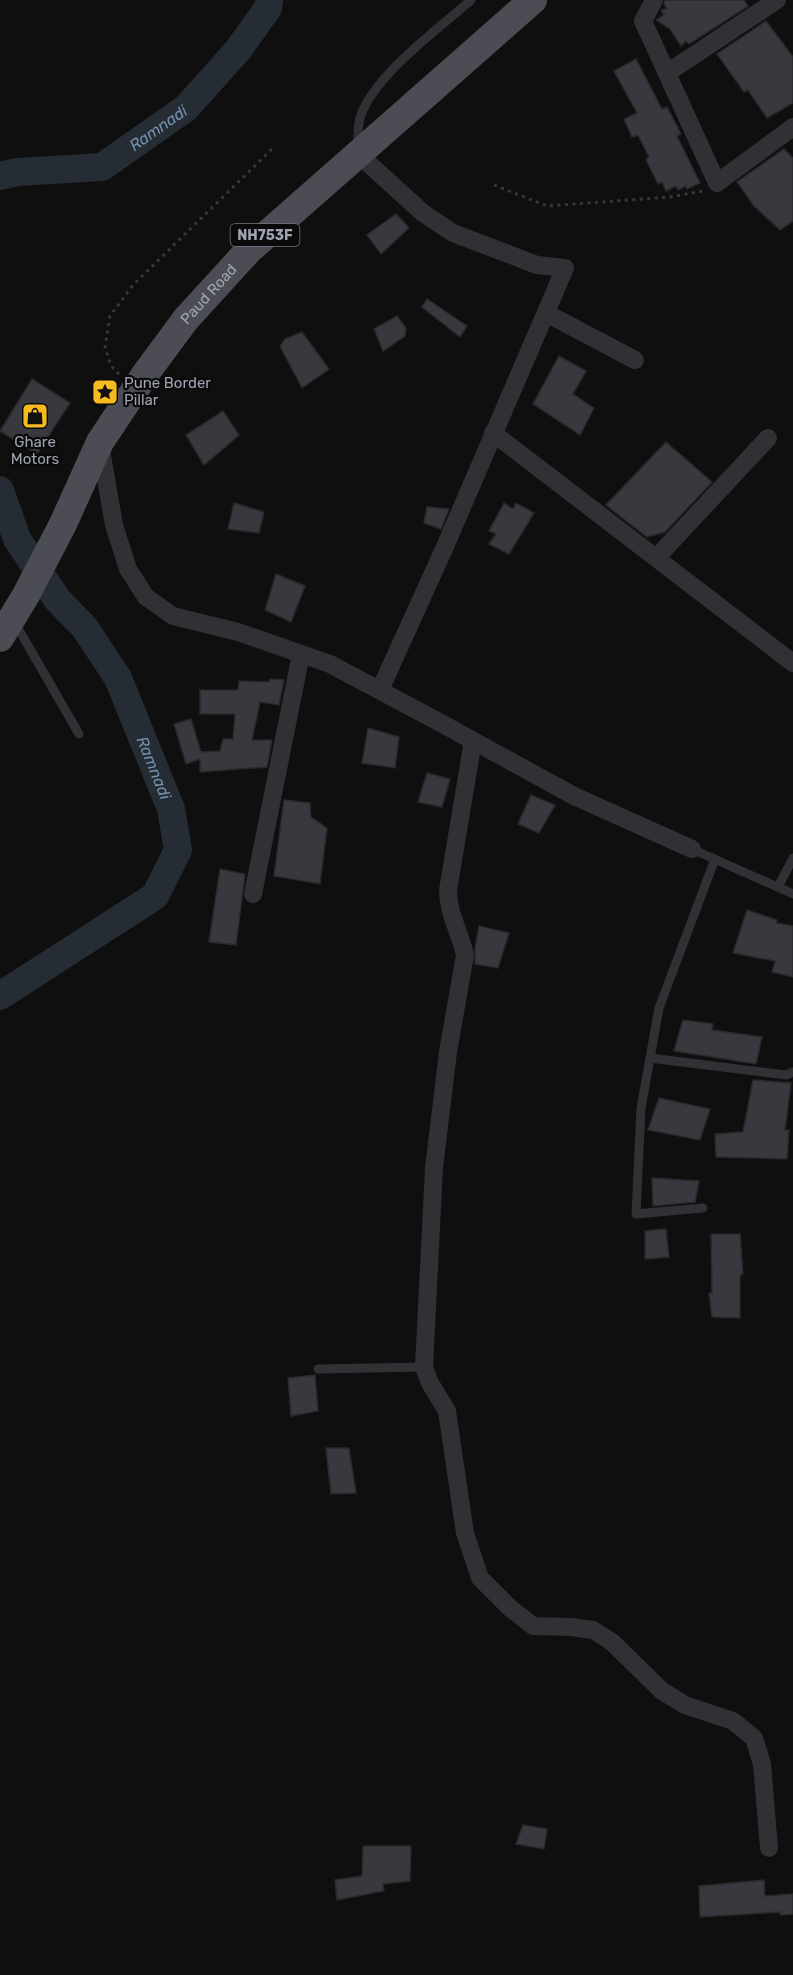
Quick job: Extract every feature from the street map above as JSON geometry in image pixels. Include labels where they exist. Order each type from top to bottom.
[{"type":"main road","name":"Paud Road","points":[[13,617],[63,524],[100,442],[186,319],[249,250],[533,0]]},
{"type":"street","points":[[654,0],[643,21],[717,183],[792,131]]},
{"type":"street","points":[[667,73],[777,0]]},
{"type":"street","points":[[358,154],[423,213],[453,233],[537,265],[565,268],[444,549],[380,690]]},
{"type":"street","points":[[546,313],[635,360]]},
{"type":"street","points":[[493,433],[793,663]]},
{"type":"street","points":[[657,558],[768,438]]},
{"type":"street","points":[[100,442],[114,525],[128,569],[146,597],[173,616],[238,632],[330,664],[574,796],[692,849]]},
{"type":"street","points":[[253,894],[301,654]]},
{"type":"street","points":[[473,741],[448,890],[448,907],[462,940],[465,955],[448,1053],[434,1168],[424,1367],[430,1383],[447,1411],[465,1533],[480,1578],[510,1608],[533,1626],[593,1630],[612,1642],[662,1691],[685,1705],[733,1721],[754,1738],[762,1764],[769,1848]]},
{"type":"lane","points":[[358,154],[358,130],[361,115],[373,94],[394,68],[471,0]]},
{"type":"lane","points":[[13,617],[78,734]]},
{"type":"lane","points":[[692,849],[793,894]]},
{"type":"lane","points":[[778,887],[793,858]]},
{"type":"lane","points":[[703,1208],[636,1214],[641,1108],[659,1008],[715,859]]},
{"type":"lane","points":[[650,1058],[786,1075],[793,1072]]},
{"type":"lane","points":[[318,1369],[424,1367]]},
{"type":"path","points":[[135,390],[111,366],[105,346],[110,316],[133,285],[274,147]]},
{"type":"path","points":[[494,185],[548,206],[565,206],[670,198],[702,191],[717,183]]},
{"type":"building","points":[[665,0],[744,0],[748,6],[689,44],[686,41],[681,46],[670,29],[656,20],[664,15],[661,10],[667,9],[664,4]]},
{"type":"building","points":[[766,21],[793,57],[793,103],[767,118],[748,90],[744,92],[717,54]]},
{"type":"building","points":[[636,59],[662,109],[667,107],[681,134],[677,136],[700,183],[687,189],[686,186],[678,190],[676,186],[666,191],[662,182],[658,184],[646,160],[649,157],[638,135],[632,137],[624,119],[637,113],[614,71]]},
{"type":"building","points":[[784,149],[793,158],[793,221],[780,230],[754,206],[737,182]]},
{"type":"building","points":[[396,214],[409,228],[381,254],[367,235]]},
{"type":"building","points":[[427,299],[467,326],[460,337],[422,307]]},
{"type":"building","points":[[397,316],[406,328],[405,336],[383,351],[374,329]]},
{"type":"building","points":[[302,332],[329,369],[302,388],[280,346],[285,339]]},
{"type":"building","points":[[559,356],[586,371],[573,394],[594,408],[580,435],[533,404]]},
{"type":"building","name":"Ghare Motors","points":[[32,379],[70,403],[37,454],[0,431]]},
{"type":"building","points":[[223,411],[239,435],[204,465],[186,435]]},
{"type":"building","points":[[666,442],[712,482],[665,532],[647,537],[606,505]]},
{"type":"building","points":[[234,503],[264,512],[259,533],[228,529]]},
{"type":"building","points":[[504,503],[513,509],[516,503],[534,513],[509,554],[489,544],[496,534],[489,531]]},
{"type":"building","points":[[427,507],[449,509],[441,529],[424,523]]},
{"type":"building","points":[[276,574],[305,586],[291,622],[265,610]]},
{"type":"building","points":[[270,679],[284,680],[279,705],[260,702],[252,740],[272,740],[267,767],[200,772],[200,759],[186,764],[174,724],[191,719],[201,752],[220,751],[223,739],[233,739],[235,714],[200,714],[200,690],[238,690],[239,681],[269,682]]},
{"type":"building","points":[[368,728],[399,737],[395,768],[362,763]]},
{"type":"building","points":[[427,773],[450,779],[442,807],[418,802]]},
{"type":"building","points":[[531,795],[555,805],[539,833],[518,824]]},
{"type":"building","points":[[284,800],[310,803],[311,817],[327,828],[320,884],[274,876]]},
{"type":"building","points":[[220,869],[245,874],[236,945],[209,942]]},
{"type":"building","points":[[747,910],[777,920],[776,923],[793,926],[793,977],[772,972],[775,961],[733,953]]},
{"type":"building","points":[[479,926],[509,933],[498,968],[475,964]]},
{"type":"building","points":[[683,1020],[713,1024],[712,1030],[762,1037],[756,1064],[674,1051]]},
{"type":"building","points":[[753,1080],[791,1083],[785,1130],[789,1130],[787,1159],[716,1157],[715,1134],[743,1132]]},
{"type":"building","points":[[659,1098],[710,1109],[700,1140],[648,1130]]},
{"type":"building","points":[[652,1178],[699,1181],[695,1202],[653,1206]]},
{"type":"building","points":[[666,1229],[669,1257],[645,1259],[645,1231]]},
{"type":"building","points":[[711,1234],[740,1234],[743,1274],[740,1275],[740,1318],[712,1317],[709,1293],[712,1293]]},
{"type":"building","points":[[315,1375],[318,1411],[291,1416],[288,1378]]},
{"type":"building","points":[[326,1448],[349,1448],[356,1493],[331,1494]]},
{"type":"building","points":[[523,1825],[547,1829],[544,1849],[516,1844]]},
{"type":"building","points":[[363,1846],[411,1846],[410,1881],[383,1884],[384,1891],[337,1900],[335,1880],[362,1876]]},
{"type":"building","points":[[764,1880],[765,1896],[793,1894],[793,1914],[780,1915],[780,1912],[700,1917],[699,1886]]},
{"type":"waterway","name":"Ramnadi","points":[[0,176],[17,172],[102,167],[186,108],[238,50],[268,8],[269,0]]},
{"type":"waterway","name":"Ramnadi","points":[[0,490],[17,539],[57,599],[85,628],[118,678],[171,809],[178,850],[155,896],[0,996]]},
{"type":"place","name":"Pune Border Pillar","points":[[105,392]]},
{"type":"place","name":"Ghare Motors","points":[[35,416]]}]
